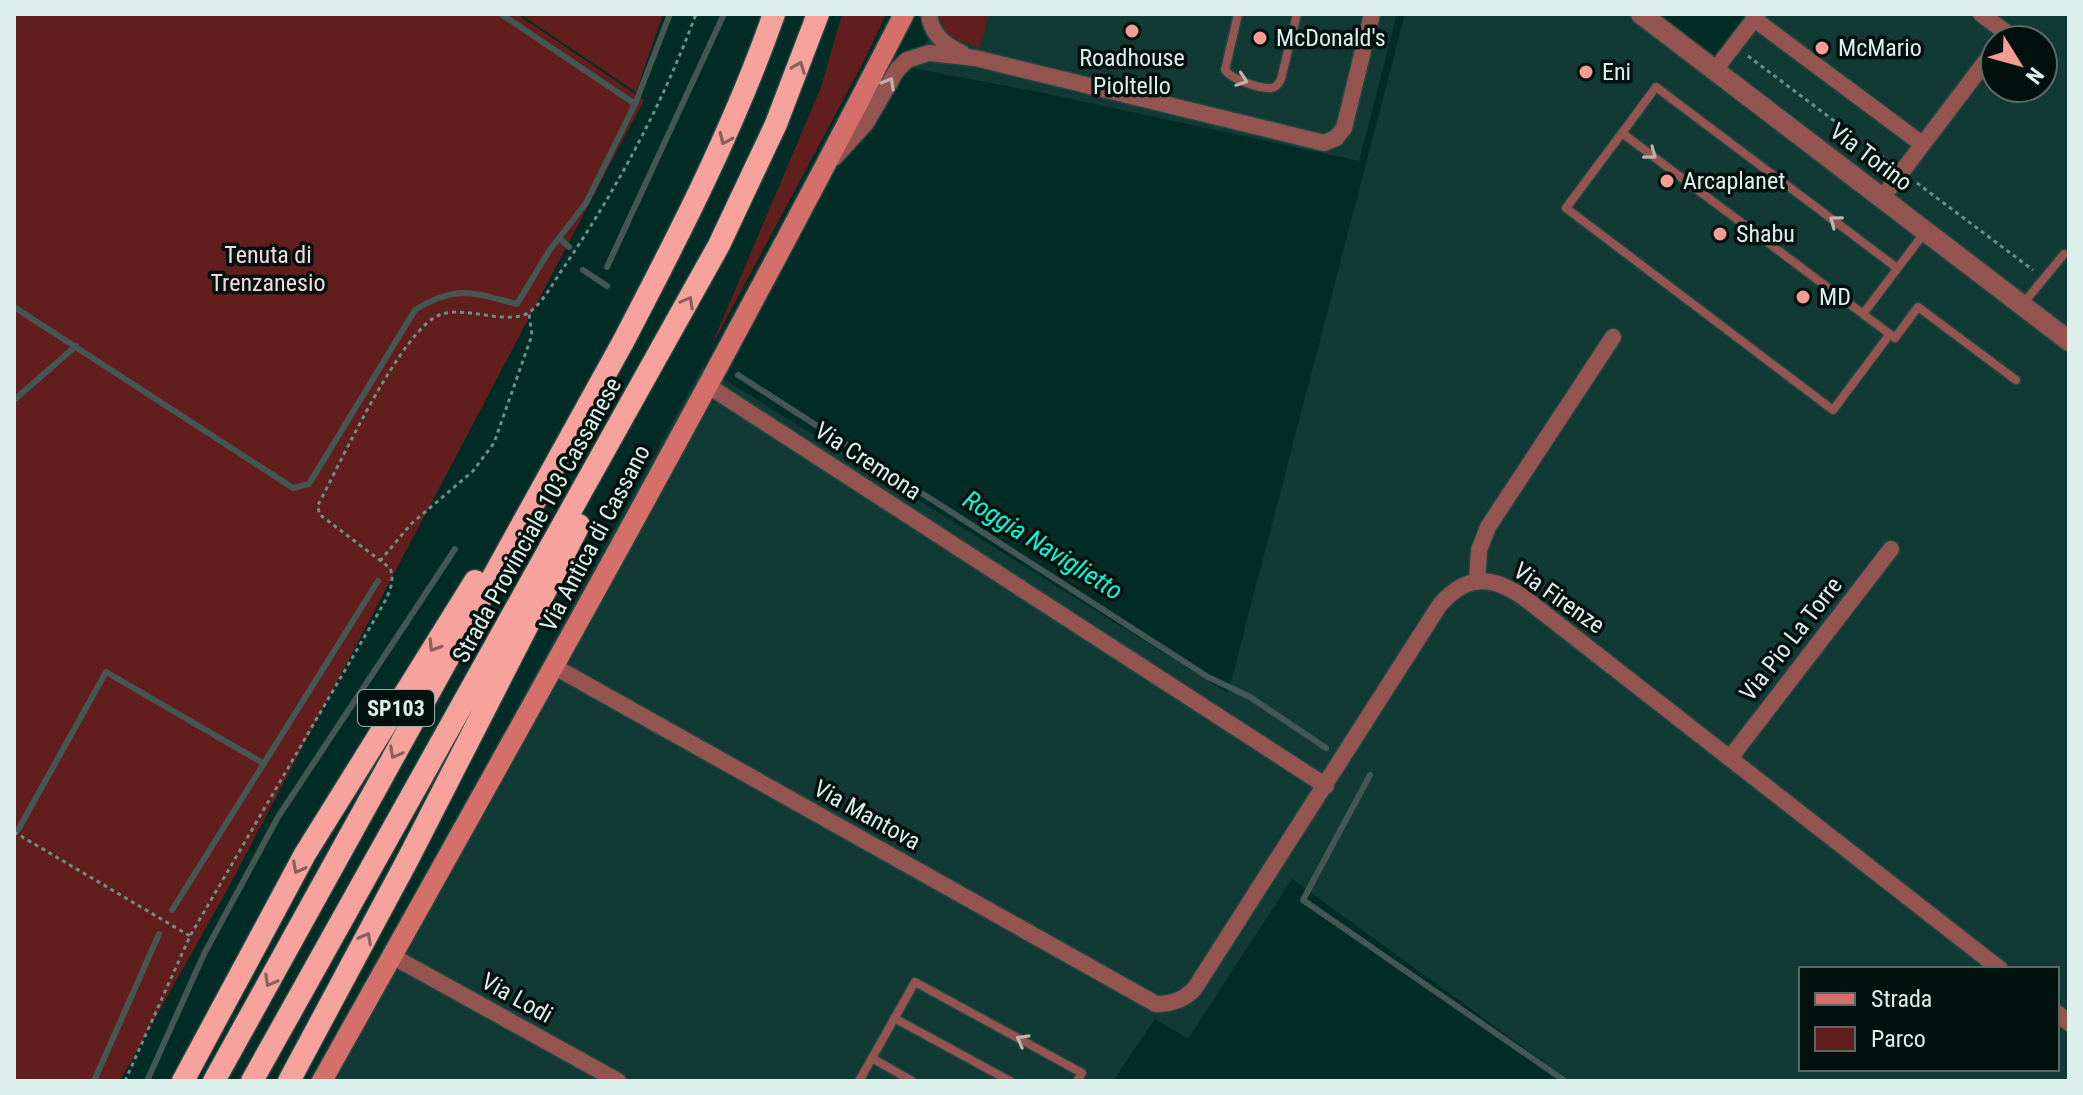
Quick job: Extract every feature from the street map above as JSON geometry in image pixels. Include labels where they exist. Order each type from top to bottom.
[{"type":"highway","name":"Strada Provinciale 103 Cassanese","points":[[214,1081],[623,342],[709,174],[741,102],[774,14]]},
{"type":"highway","name":"Strada Provinciale 103 Cassanese","points":[[252,1081],[707,268],[749,185],[818,14]]},
{"type":"highway","name":"SP103","points":[[183,1081],[305,854],[623,342]]},
{"type":"highway","name":"SP103","points":[[289,1081],[408,859],[566,552],[650,370]]},
{"type":"main road","name":"Via Antica di Cassano","points":[[322,1081],[555,667],[825,167],[904,14]]},
{"type":"street","points":[[929,14],[933,31],[942,42],[975,58]]},
{"type":"street","points":[[825,167],[866,123],[900,66],[907,60],[929,53],[975,58],[1324,143],[1336,138],[1344,128],[1372,14]]},
{"type":"street","name":"Via Torino","points":[[1641,14],[2069,341]]},
{"type":"street","points":[[1715,70],[1756,17],[1922,144]]},
{"type":"street","points":[[1882,198],[1979,70]]},
{"type":"street","points":[[1477,582],[1479,550],[1488,527],[1613,337]]},
{"type":"street","name":"Via Cremona","points":[[707,385],[1326,786]]},
{"type":"street","name":"Via Pio La Torre","points":[[1730,758],[1891,549]]},
{"type":"street","name":"Via Firenze","points":[[1156,1004],[1177,1001],[1195,988],[1439,606],[1456,590],[1487,580],[1511,588],[1997,967]]},
{"type":"street","name":"Via Mantova","points":[[555,667],[1156,1004]]},
{"type":"street","name":"Via Lodi","points":[[392,956],[618,1081]]},
{"type":"lane","points":[[1238,14],[1225,70],[1232,78],[1269,88],[1281,79],[1297,14]]},
{"type":"lane","points":[[1890,334],[1833,410],[1566,208],[1656,87],[1897,268]]},
{"type":"lane","points":[[1622,133],[1895,338],[1918,307],[2016,380]]},
{"type":"lane","points":[[1863,314],[1926,231]]},
{"type":"lane","points":[[2022,305],[2064,254]]},
{"type":"lane","points":[[859,1081],[915,982],[1082,1073],[1077,1081]]},
{"type":"lane","points":[[894,1018],[1010,1081]]},
{"type":"lane","points":[[872,1058],[912,1081]]},
{"type":"path","points":[[125,1081],[190,936],[376,617],[394,576],[390,568],[319,514],[318,505],[384,381],[425,323],[440,314],[463,311],[507,317],[529,312],[537,305],[596,220],[660,100],[696,14]]},
{"type":"path","points":[[1734,45],[2044,278]]},
{"type":"path","points":[[380,561],[411,524],[473,471],[494,443],[532,335],[529,312]]},
{"type":"path","points":[[14,832],[190,936]]},
{"type":"shaded area","points":[[943,14],[1397,14],[1359,161],[1039,92],[911,68]]},
{"type":"shaded area","points":[[1405,14],[1641,14],[1714,70],[1758,14],[2069,14],[2069,1081],[1570,1081],[1292,879],[1188,1039],[1155,1019],[1113,1081],[309,1081],[461,811],[703,366],[1228,693]]},
{"type":"green space","name":"Tenuta di Trenzanesio","points":[[14,14],[517,14],[644,100],[226,892],[120,1081],[14,1081]]},
{"type":"green space","points":[[520,14],[663,14],[636,92]]},
{"type":"green space","points":[[842,14],[886,14],[710,349],[821,87]]},
{"type":"green space","points":[[937,14],[989,14],[980,48],[947,33]]},
{"type":"waterway","name":"Roggia Naviglietto","points":[[501,14],[635,104],[633,107]]},
{"type":"waterway","points":[[14,307],[293,488],[309,484],[415,310],[442,297],[465,293],[517,304],[549,251],[586,203],[635,104],[670,14]]},
{"type":"waterway","points":[[607,267],[724,14]]},
{"type":"waterway","name":"Roggia Naviglietto","points":[[559,238],[569,247]]},
{"type":"waterway","name":"Roggia Naviglietto","points":[[583,270],[607,286]]},
{"type":"waterway","points":[[14,400],[76,346]]},
{"type":"waterway","name":"Roggia Naviglietto","points":[[738,375],[1208,677],[1250,697],[1326,748]]},
{"type":"waterway","points":[[147,1081],[204,954],[278,817],[455,549]]},
{"type":"waterway","points":[[172,910],[378,581]]},
{"type":"waterway","points":[[18,830],[106,672],[263,763]]},
{"type":"waterway","name":"Roggia Naviglietto","points":[[1370,775],[1303,900],[1565,1081]]},
{"type":"waterway","points":[[94,1081],[159,934]]},
{"type":"place","name":"Roadhouse Pioltello","points":[[1132,31]]},
{"type":"place","name":"McDonald's","points":[[1260,38]]},
{"type":"place","name":"McMario","points":[[1822,48]]},
{"type":"place","name":"Eni","points":[[1586,72]]},
{"type":"place","name":"Arcaplanet","points":[[1667,181]]},
{"type":"place","name":"Shabu","points":[[1720,234]]},
{"type":"place","name":"MD","points":[[1803,297]]}]
